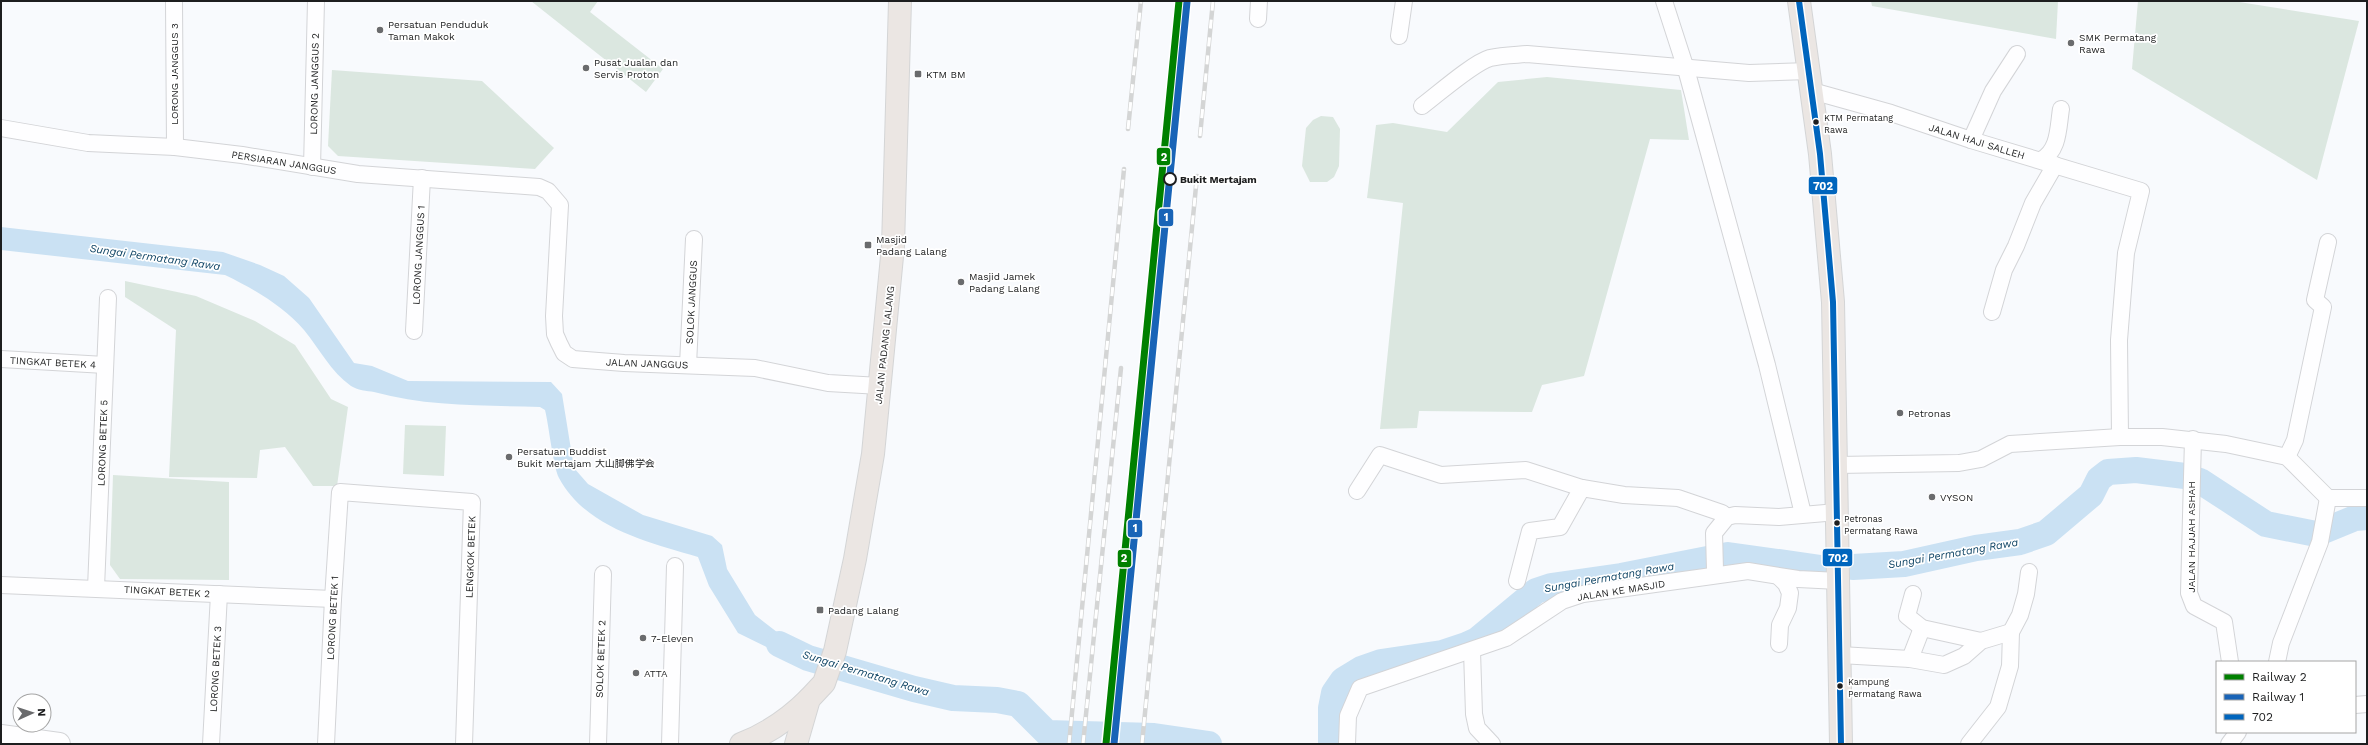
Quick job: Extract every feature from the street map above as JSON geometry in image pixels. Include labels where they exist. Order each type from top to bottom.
[{"type":"main road","name":"JALAN PADANG LALANG","points":[[809,744],[823,698],[825,680],[835,651],[855,559],[873,454],[893,246],[900,1]]},
{"type":"main road","points":[[1799,1],[1824,186],[1833,302],[1841,744]]},
{"type":"main road","name":"JALAN PADANG LALANG","points":[[740,744],[768,732],[784,721],[809,699],[825,680]]},
{"type":"main road","points":[[796,744],[809,699]]},
{"type":"street","name":"LORONG JANGGUS 3","points":[[174,1],[175,147]]},
{"type":"street","name":"LORONG JANGGUS 2","points":[[312,166],[316,1]]},
{"type":"street","points":[[1258,19],[1259,1]]},
{"type":"street","points":[[1399,36],[1404,1]]},
{"type":"street","points":[[1664,1],[1686,69],[1767,365],[1803,514]]},
{"type":"street","name":"JALAN HAJI SALLEH","points":[[1422,106],[1476,66],[1489,59],[1507,56],[1527,54],[1686,69],[1749,73],[1811,81],[1891,113],[1971,140],[2141,191],[2126,252],[2119,340],[2120,437]]},
{"type":"street","points":[[1971,140],[1993,91],[2017,54]]},
{"type":"street","points":[[1992,312],[2004,270],[2016,246],[2033,203],[2048,162],[2048,156],[2054,149],[2061,109]]},
{"type":"street","name":"PERSIARAN JANGGUS","points":[[1,128],[88,143],[175,147],[312,166],[358,174],[539,187],[548,191],[560,205]]},
{"type":"street","name":"LORONG JANGGUS 1","points":[[414,331],[422,178]]},
{"type":"street","name":"JALAN JANGGUS","points":[[560,205],[554,316],[555,334],[564,353],[573,359],[624,363],[688,364],[756,368],[828,383],[880,386]]},
{"type":"street","name":"SOLOK JANGGUS","points":[[688,364],[694,239]]},
{"type":"street","points":[[2287,457],[2295,440],[2323,307],[2315,300],[2328,242]]},
{"type":"street","name":"LORONG BETEK 5","points":[[96,588],[108,298]]},
{"type":"street","name":"TINGKAT BETEK 4","points":[[1,359],[105,365]]},
{"type":"street","points":[[1836,465],[1960,463],[1981,459],[2010,444],[2120,437],[2192,439],[2287,457],[2328,498],[2367,498]]},
{"type":"street","name":"JALAN HAJJAH ASHAH","points":[[2192,439],[2190,599],[2194,606],[2224,622],[2230,661]]},
{"type":"street","points":[[1357,491],[1380,455],[1441,475],[1526,470],[1582,488],[1624,495],[1678,498],[1722,513],[1727,518]]},
{"type":"street","points":[[1517,582],[1530,531],[1560,526],[1582,488]]},
{"type":"street","name":"LORONG BETEK 1","points":[[326,744],[340,492]]},
{"type":"street","name":"LENGKOK BETEK","points":[[340,492],[472,502],[464,744]]},
{"type":"street","points":[[2277,661],[2281,643],[2320,542],[2328,498]]},
{"type":"street","points":[[1716,572],[1714,533],[1727,518],[1735,515],[1778,517],[1837,512]]},
{"type":"street","points":[[670,744],[675,566]]},
{"type":"street","name":"JALAN KE MASJID","points":[[1348,744],[1348,716],[1360,688],[1472,651],[1506,638],[1562,601],[1583,594],[1716,572],[1748,571],[1779,577],[1839,572]]},
{"type":"street","points":[[1970,744],[1998,707],[2010,666],[2010,632],[2020,614],[2026,594],[2029,572]]},
{"type":"street","name":"SOLOK BETEK 2","points":[[598,744],[603,574]]},
{"type":"street","points":[[1779,577],[1786,584],[1790,593],[1788,608],[1780,625],[1779,644]]},
{"type":"street","name":"TINGKAT BETEK 2","points":[[1,585],[333,599]]},
{"type":"street","name":"LORONG BETEK 3","points":[[211,744],[219,594]]},
{"type":"street","points":[[1913,594],[1907,616],[1922,628],[1981,640],[2010,632]]},
{"type":"street","points":[[1910,659],[1922,628]]},
{"type":"street","points":[[1840,655],[1910,659],[1944,665],[1964,656],[1981,640]]},
{"type":"street","points":[[1472,651],[1474,714],[1477,728],[1492,744]]},
{"type":"street","points":[[2356,705],[2367,704]]},
{"type":"street","points":[[2229,744],[2237,733]]},
{"type":"street","points":[[1,736],[59,744]]},
{"type":"shaded area","points":[[531,1],[598,1],[590,12],[663,69],[646,92]]},
{"type":"shaded area","points":[[1871,1],[2058,1],[2056,39],[1872,6]]},
{"type":"shaded area","points":[[2138,1],[2233,1],[2359,21],[2317,180],[2132,69]]},
{"type":"shaded area","points":[[332,70],[482,81],[554,148],[535,169],[338,156],[328,146]]},
{"type":"shaded area","points":[[1547,77],[1681,90],[1689,140],[1650,139],[1584,376],[1542,385],[1532,412],[1419,411],[1417,428],[1380,429],[1403,203],[1367,198],[1376,125],[1393,123],[1447,132],[1498,82]]},
{"type":"shaded area","points":[[1321,116],[1333,117],[1340,129],[1339,166],[1334,177],[1327,182],[1310,182],[1302,166],[1306,128],[1313,120]]},
{"type":"shaded area","points":[[125,281],[196,296],[255,321],[295,345],[331,399],[348,407],[337,486],[313,486],[285,447],[260,450],[257,478],[169,477],[176,330],[125,297]]},
{"type":"shaded area","points":[[405,425],[446,426],[444,476],[403,474]]},
{"type":"shaded area","points":[[113,475],[229,482],[229,580],[120,579],[110,565]]},
{"type":"water","points":[[1,227],[223,252],[260,265],[284,276],[309,298],[354,363],[372,366],[408,381],[551,382],[562,394],[574,468],[588,484],[643,515],[712,536],[722,545],[727,569],[755,615],[786,639],[816,648],[809,668],[738,633],[709,586],[698,557],[639,539],[620,531],[585,509],[571,495],[559,478],[555,465],[545,410],[540,407],[435,403],[394,397],[356,388],[351,386],[337,374],[310,337],[287,313],[257,292],[225,275],[1,250]]},
{"type":"waterway","name":"Sungai Permatang Rawa","points":[[1853,567],[1904,564],[1976,548],[2020,542],[2046,533],[2091,495],[2099,479],[2108,472],[2136,470],[2185,476],[2200,481],[2266,524],[2316,534],[2355,518],[2367,517]]},
{"type":"waterway","name":"Sungai Permatang Rawa","points":[[1331,744],[1331,708],[1334,693],[1343,680],[1361,669],[1381,662],[1442,653],[1477,640],[1536,591],[1551,586],[1621,576],[1728,555],[1821,568]]},
{"type":"waterway","name":"Sungai Permatang Rawa","points":[[779,644],[808,658],[914,689],[953,698],[997,700],[1018,704],[1047,733],[1154,736],[1209,744]]},
{"type":"railway","points":[[1128,129],[1141,1]]},
{"type":"railway","points":[[1200,136],[1213,1]]},
{"type":"railway","points":[[1069,744],[1124,169]]},
{"type":"railway","points":[[1142,744],[1197,176]]},
{"type":"railway","points":[[1083,744],[1121,368]]},
{"type":"rail line","name":"2","points":[[1106,744],[1179,1]]},
{"type":"rail line","name":"1","points":[[1114,744],[1187,2]]},
{"type":"transit line","name":"702","points":[[1799,1],[1820,154],[1833,302],[1841,744]]},
{"type":"place","name":"Persatuan Penduduk Taman Makok","points":[[380,30]]},
{"type":"place","name":"SMK Permatang Rawa","points":[[2071,43]]},
{"type":"place","name":"Pusat Jualan dan Servis Proton","points":[[586,68]]},
{"type":"place","name":"KTM BM","points":[[918,74]]},
{"type":"place","name":"KTM Permatang Rawa","points":[[1816,122]]},
{"type":"place","name":"Bukit Mertajam","points":[[1170,179]]},
{"type":"place","name":"Masjid Padang Lalang","points":[[868,245]]},
{"type":"place","name":"Masjid Jamek Padang Lalang","points":[[961,282]]},
{"type":"place","name":"Petronas","points":[[1900,413]]},
{"type":"place","name":"Persatuan Buddist Bukit Mertajam 大山脚佛学会","points":[[509,457]]},
{"type":"place","name":"VYSON","points":[[1932,497]]},
{"type":"place","name":"Petronas Permatang Rawa","points":[[1837,523]]},
{"type":"place","name":"Padang Lalang","points":[[820,610]]},
{"type":"place","name":"7-Eleven","points":[[643,638]]},
{"type":"place","name":"ATTA","points":[[636,673]]},
{"type":"place","name":"Kampung Permatang Rawa","points":[[1840,686]]}]
